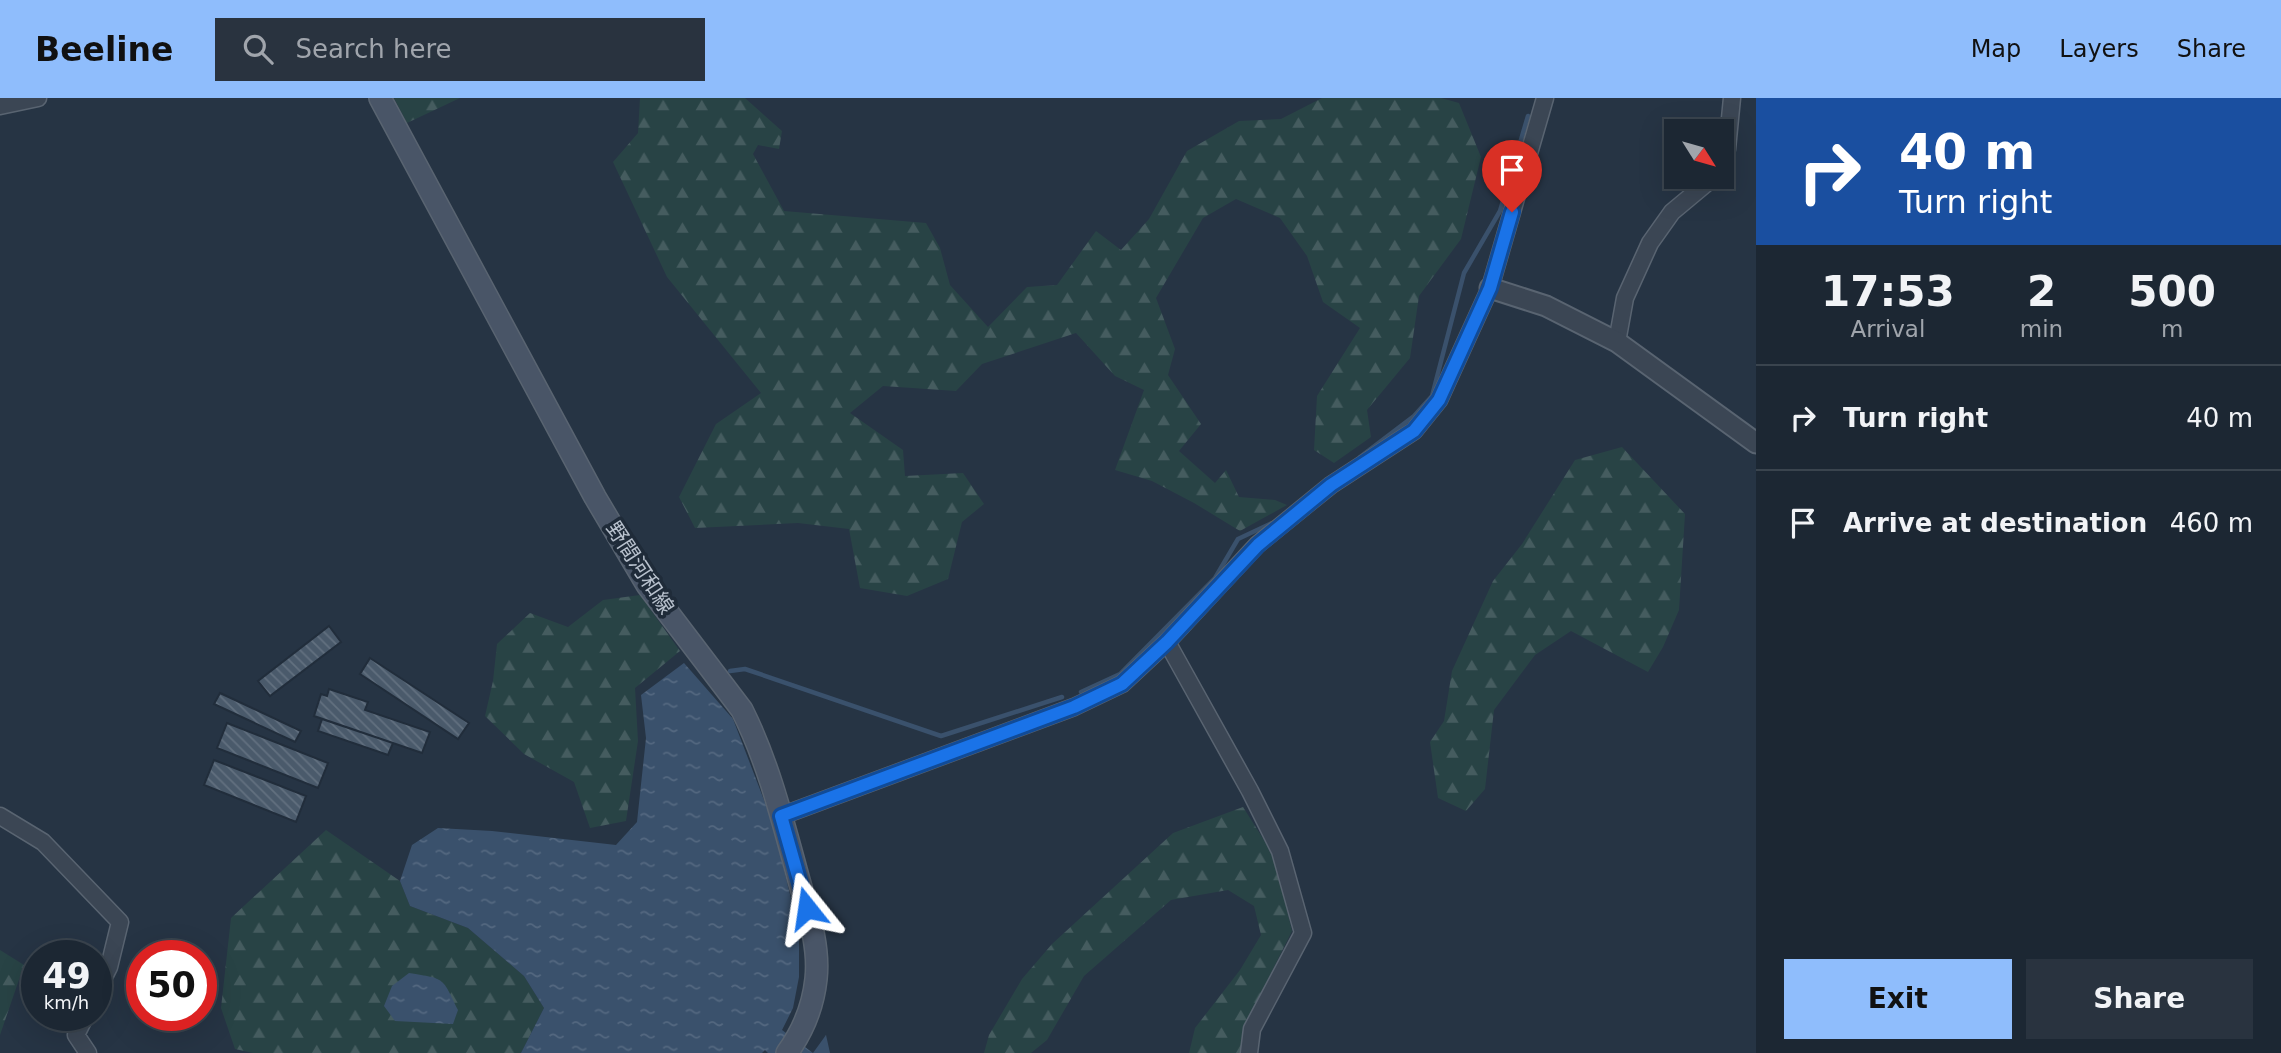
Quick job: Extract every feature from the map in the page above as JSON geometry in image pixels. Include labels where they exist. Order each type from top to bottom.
[{"type":"main road","name":"野間河和線","points":[[380,98],[602,508],[647,585],[742,710],[754,734],[781,816],[813,931],[816,954],[816,978],[810,1007],[802,1033],[787,1053]]},
{"type":"street","points":[[0,106],[38,98]]},
{"type":"street","points":[[781,816],[1074,707],[1122,684],[1167,642],[1258,545],[1331,485],[1414,431],[1439,400],[1490,288],[1545,98]]},
{"type":"street","points":[[1730,119],[1732,98]]},
{"type":"street","points":[[1617,342],[1625,298],[1650,243],[1672,212],[1700,189]]},
{"type":"street","points":[[1490,288],[1546,306],[1617,342],[1756,443]]},
{"type":"street","points":[[1167,642],[1251,791],[1280,852],[1303,933],[1252,1029],[1249,1053]]},
{"type":"street","points":[[0,816],[43,842],[120,922],[112,955]]},
{"type":"street","points":[[78,1031],[76,1035],[88,1053]]},
{"type":"green space","points":[[394,98],[460,98],[407,123]]},
{"type":"green space","points":[[640,98],[745,98],[782,131],[779,149],[758,145],[753,154],[784,211],[926,223],[940,248],[950,285],[988,327],[1027,287],[1057,285],[1096,231],[1121,250],[1149,219],[1187,151],[1239,121],[1281,119],[1322,98],[1441,98],[1459,103],[1481,157],[1461,239],[1419,296],[1410,358],[1367,410],[1371,437],[1334,463],[1314,450],[1317,396],[1360,328],[1323,302],[1307,256],[1280,218],[1236,199],[1203,218],[1156,298],[1175,349],[1168,375],[1201,424],[1179,451],[1215,483],[1226,470],[1239,497],[1275,500],[1287,505],[1240,531],[1152,481],[1115,470],[1144,390],[1115,376],[1076,333],[982,364],[956,391],[883,386],[850,413],[903,450],[905,476],[963,473],[984,504],[962,522],[948,579],[907,596],[860,588],[849,529],[798,523],[695,528],[679,497],[716,424],[761,393],[667,277],[613,162],[638,133]]},
{"type":"green space","points":[[1622,447],[1685,514],[1679,610],[1663,647],[1648,672],[1571,631],[1535,655],[1494,710],[1485,789],[1466,811],[1438,798],[1430,742],[1444,721],[1452,671],[1493,581],[1522,544],[1575,460]]},
{"type":"green space","points":[[640,595],[680,651],[635,688],[638,741],[626,821],[590,828],[574,782],[524,754],[485,716],[493,681],[497,644],[530,613],[568,627],[603,600]]},
{"type":"green space","points":[[1243,807],[1274,856],[1292,931],[1245,1025],[1240,1053],[1189,1053],[1195,1028],[1240,970],[1261,935],[1254,906],[1228,890],[1171,900],[1084,976],[1047,1040],[1031,1053],[984,1053],[989,1035],[1022,979],[1052,944],[1173,833]]},
{"type":"green space","points":[[326,830],[400,881],[410,906],[468,928],[524,976],[544,1008],[521,1053],[253,1053],[235,1049],[221,1008],[231,918]]},
{"type":"green space","points":[[0,950],[21,963],[21,974],[0,1035]]},
{"type":"water","points":[[684,663],[733,719],[772,821],[799,931],[799,977],[793,1008],[782,1030],[813,1053],[768,1053],[765,1050],[762,1053],[521,1053],[544,1008],[524,976],[468,928],[410,906],[400,881],[412,845],[438,828],[492,831],[616,845],[637,822],[646,738],[641,695]]},
{"type":"water","points":[[409,973],[437,979],[445,985],[458,1010],[453,1024],[395,1021],[384,1006],[392,986]]},
{"type":"water","points":[[826,1035],[830,1053],[813,1053]]},
{"type":"building","points":[[329,626],[341,642],[270,696],[258,681]]},
{"type":"building","points":[[370,658],[469,723],[458,739],[360,674]]},
{"type":"building","points":[[329,689],[368,702],[365,710],[430,732],[422,753],[314,716],[321,694],[327,696]]},
{"type":"building","points":[[220,693],[301,731],[295,742],[214,704]]},
{"type":"building","points":[[322,719],[393,743],[388,755],[318,731]]},
{"type":"building","points":[[227,723],[328,763],[318,788],[217,748]]},
{"type":"building","points":[[214,760],[306,796],[296,822],[204,785]]},
{"type":"waterway","points":[[1360,457],[1414,416],[1432,396],[1464,273],[1500,211],[1528,116]]},
{"type":"waterway","points":[[1081,692],[1120,674],[1215,578],[1238,539],[1272,523]]},
{"type":"waterway","points":[[730,671],[745,669],[941,736],[1062,697]]},
{"type":"route","points":[[807,908],[781,816],[1074,707],[1122,684],[1167,642],[1258,545],[1331,485],[1414,431],[1439,400],[1490,288],[1512,212]]}]
